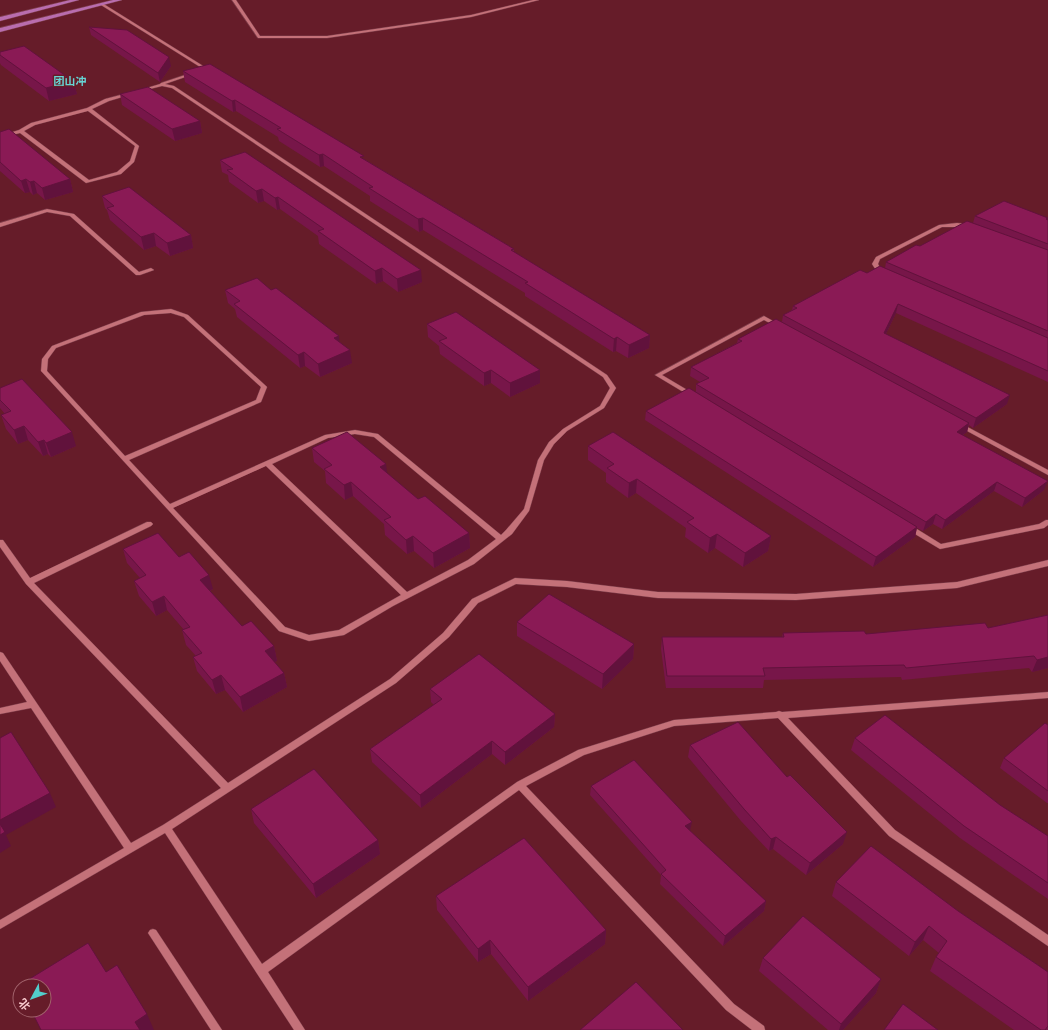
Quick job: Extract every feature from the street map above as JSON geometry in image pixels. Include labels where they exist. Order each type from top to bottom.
[{"type":"main road","points":[[0,19],[76,0]]},
{"type":"main road","points":[[0,30],[119,0]]},
{"type":"street","points":[[234,0],[259,37],[327,37],[471,16],[537,0]]},
{"type":"street","points":[[0,137],[21,131],[33,124],[89,109],[107,100],[207,70],[102,4]]},
{"type":"street","points":[[125,459],[259,401],[264,387],[186,316],[171,311],[143,313],[54,347],[45,359],[44,371],[125,459],[170,507],[282,629],[309,638],[341,633],[471,562],[501,539],[509,532],[527,509],[542,460],[551,443],[565,430],[602,407],[613,388],[605,376],[173,87],[162,84]]},
{"type":"street","points":[[21,131],[88,182],[119,173],[132,162],[137,146],[89,109]]},
{"type":"street","points":[[0,225],[47,210],[60,212],[72,216],[138,274],[151,270]]},
{"type":"street","points":[[887,275],[880,272],[875,264],[878,258],[941,226],[957,224],[977,230]]},
{"type":"street","points":[[699,400],[658,375],[764,318],[785,330]]},
{"type":"street","points":[[951,420],[1048,473]]},
{"type":"street","points":[[170,507],[327,436],[356,432],[376,435],[501,539]]},
{"type":"street","points":[[267,463],[407,596]]},
{"type":"street","points":[[900,522],[940,547],[1041,526],[1048,522]]},
{"type":"street","points":[[29,582],[149,524]]},
{"type":"street","points":[[0,542],[29,582],[228,788]]},
{"type":"street","points":[[0,926],[166,828],[393,682],[446,635],[475,601],[514,581],[567,584],[658,595],[796,597],[957,585],[1048,563]]},
{"type":"street","points":[[0,655],[130,849]]},
{"type":"street","points":[[260,971],[520,785],[581,752],[674,722],[1048,695]]},
{"type":"street","points":[[0,711],[33,704]]},
{"type":"street","points":[[779,714],[892,833],[1048,941]]},
{"type":"street","points":[[520,785],[730,1007],[760,1030]]},
{"type":"street","points":[[166,828],[300,1030]]},
{"type":"street","points":[[154,933],[217,1030]]},
{"type":"building","points":[[89,27],[127,30],[169,57],[158,73]]},
{"type":"building","points":[[24,46],[73,81],[46,88],[0,55],[0,52]]},
{"type":"building","points":[[210,64],[364,156],[360,157],[514,249],[511,250],[650,335],[629,345],[617,337],[614,339],[525,283],[528,282],[423,218],[418,219],[369,188],[373,187],[323,154],[319,155],[277,129],[281,128],[235,100],[232,101],[183,71]]},
{"type":"building","points":[[148,87],[200,121],[172,129],[120,94]]},
{"type":"building","points":[[9,129],[70,179],[42,188],[34,181],[30,182],[26,179],[21,181],[0,162],[0,132]]},
{"type":"building","points":[[245,152],[421,270],[397,279],[382,268],[375,271],[318,231],[324,229],[278,197],[275,198],[262,189],[256,191],[227,170],[233,169],[220,160]]},
{"type":"building","points":[[129,187],[191,235],[167,243],[154,233],[141,237],[107,208],[114,206],[102,196]]},
{"type":"building","points":[[1004,201],[1048,218],[1046,219],[1048,220],[1048,244],[975,216]]},
{"type":"building","points":[[967,221],[1048,250],[1048,331],[886,262],[916,245],[920,246]]},
{"type":"building","points":[[880,266],[1048,338],[1048,371],[898,304],[884,333],[1010,395],[976,418],[783,315],[797,308],[793,306],[860,270],[867,273]]},
{"type":"building","points":[[257,278],[271,290],[276,288],[339,336],[334,338],[350,350],[318,364],[304,352],[298,355],[234,304],[240,301],[225,290]]},
{"type":"building","points":[[456,312],[540,370],[510,383],[491,370],[484,373],[439,341],[447,338],[427,324]]},
{"type":"building","points":[[776,319],[969,423],[957,432],[1048,481],[1025,498],[997,482],[945,520],[936,514],[926,522],[696,384],[709,378],[691,367],[742,341],[738,339]]},
{"type":"building","points":[[22,379],[72,432],[46,443],[44,440],[38,442],[24,426],[14,430],[1,415],[11,411],[0,400],[0,388]]},
{"type":"building","points":[[689,388],[917,527],[876,557],[646,411]]},
{"type":"building","points":[[347,432],[386,464],[380,467],[418,499],[425,496],[469,533],[433,553],[413,536],[406,540],[384,520],[391,517],[351,482],[344,485],[324,469],[332,465],[312,448]]},
{"type":"building","points":[[613,432],[771,536],[745,553],[717,534],[710,538],[687,522],[694,518],[637,479],[629,483],[607,468],[614,464],[588,446]]},
{"type":"building","points":[[158,533],[179,557],[189,552],[209,575],[200,580],[242,626],[251,621],[274,646],[265,651],[284,673],[240,697],[221,675],[212,680],[193,657],[202,653],[182,630],[190,627],[164,596],[152,602],[134,581],[146,575],[123,549]]},
{"type":"building","points":[[549,594],[634,644],[603,674],[517,622]]},
{"type":"building","points":[[1048,615],[1048,657],[1037,660],[1034,656],[906,668],[904,665],[763,668],[765,676],[667,676],[662,637],[784,637],[783,633],[864,631],[866,634],[985,623],[988,628]]},
{"type":"building","points":[[479,654],[555,714],[505,752],[492,741],[420,795],[370,749],[442,699],[430,689]]},
{"type":"building","points":[[885,715],[1000,805],[1048,836],[1048,883],[964,826],[855,738]]},
{"type":"building","points":[[738,722],[787,777],[790,775],[847,832],[810,863],[776,837],[771,839],[690,745]]},
{"type":"building","points":[[1045,723],[1048,725],[1048,791],[1004,758]]},
{"type":"building","points":[[11,732],[50,793],[0,820],[0,738]]},
{"type":"building","points":[[634,760],[692,822],[685,826],[766,901],[725,936],[661,874],[666,870],[591,786]]},
{"type":"building","points":[[314,769],[378,840],[313,884],[251,809]]},
{"type":"building","points":[[0,824],[5,832],[0,835]]},
{"type":"building","points":[[524,838],[606,930],[528,987],[490,940],[478,949],[436,896]]},
{"type":"building","points":[[871,846],[958,911],[1048,972],[1048,1026],[1045,1030],[1041,1030],[936,957],[947,941],[929,926],[915,942],[836,882]]},
{"type":"building","points":[[803,916],[881,979],[841,1024],[763,958]]},
{"type":"building","points":[[88,943],[106,972],[117,965],[147,1014],[135,1022],[140,1030],[41,1030],[35,1018],[52,1018],[52,978],[31,978]]},
{"type":"building","points":[[636,982],[683,1030],[580,1030]]},
{"type":"building","points":[[903,1004],[938,1030],[884,1030]]},
{"type":"district","name":"团山冲","points":[[70,81]]}]
